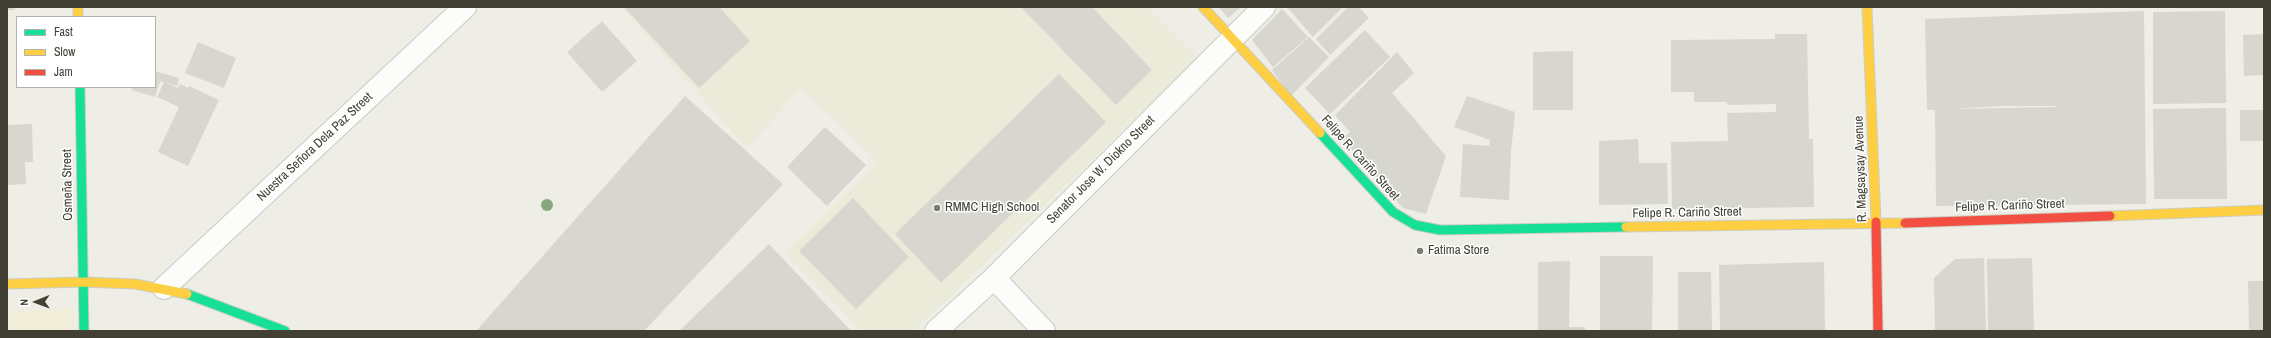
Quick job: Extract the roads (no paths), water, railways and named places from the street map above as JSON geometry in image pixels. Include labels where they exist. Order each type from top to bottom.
[{"type":"street","name":"Nuestra Señora Dela Paz Street","points":[[164,288],[466,7]]},
{"type":"street","name":"Felipe R. Cariño Street","points":[[1203,7],[1393,212],[1415,225],[1440,230],[1876,224],[2264,210]]},
{"type":"street","name":"Senator Jose W. Diokno Street","points":[[936,331],[994,278],[1264,7]]},
{"type":"street","name":"R. Magsaysay Avenue","points":[[1867,7],[1876,224],[1878,331]]},
{"type":"street","name":"Osmeña Street","points":[[80,88],[84,331]]},
{"type":"street","points":[[994,278],[1044,331]]},
{"type":"street","points":[[7,284],[83,282],[135,284],[164,288],[198,297],[285,331]]},
{"type":"place","name":"RMMC High School","points":[[937,208]]},
{"type":"place","name":"Fatima Store","points":[[1420,251]]}]
